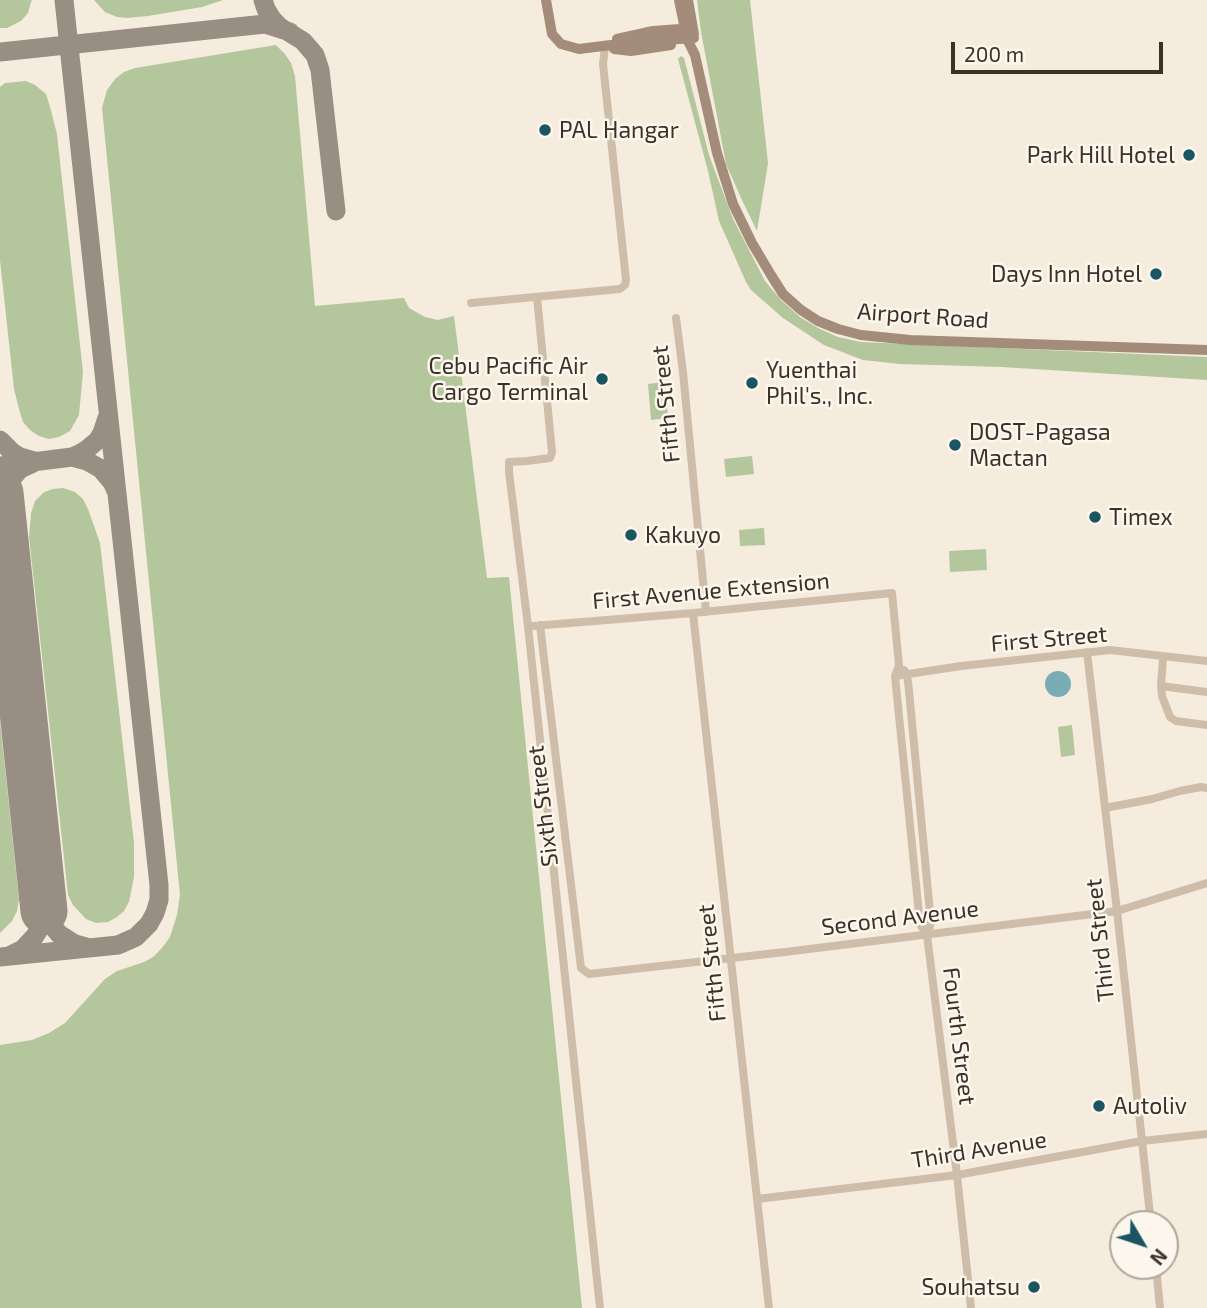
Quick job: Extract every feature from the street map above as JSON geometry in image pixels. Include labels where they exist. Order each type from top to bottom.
[{"type":"street","points":[[546,0],[552,34],[561,44],[579,49],[605,47],[631,51],[680,45],[694,53]]},
{"type":"street","name":"Airport Road","points":[[679,0],[690,34],[717,153],[733,204],[752,243],[783,294],[801,310],[838,329],[861,335],[910,340],[1207,350]]},
{"type":"street","name":"Airport Road","points":[[688,0],[690,34]]},
{"type":"street","points":[[605,47],[621,37],[653,31],[690,34]]},
{"type":"street","points":[[471,303],[620,289],[625,285],[603,64],[605,47]]},
{"type":"street","points":[[537,297],[552,452],[550,458],[509,462],[509,472],[528,626],[600,1308]]},
{"type":"street","name":"Fifth Street","points":[[676,318],[706,612]]},
{"type":"street","name":"First Avenue Extension","points":[[537,626],[892,593]]},
{"type":"street","name":"Fourth Street","points":[[892,593],[899,665],[895,676],[920,924],[927,935],[971,1308]]},
{"type":"street","name":"Fifth Street","points":[[693,613],[769,1308]]},
{"type":"street","name":"Sixth Street","points":[[537,626],[581,968],[584,972],[593,974]]},
{"type":"street","name":"First Street","points":[[895,676],[1110,650],[1207,661]]},
{"type":"street","name":"Third Street","points":[[1087,652],[1149,1210]]},
{"type":"street","points":[[1163,657],[1161,686],[1170,717],[1176,721],[1207,725]]},
{"type":"street","points":[[899,665],[907,674]]},
{"type":"street","name":"Fourth Street","points":[[907,674],[931,923],[927,935]]},
{"type":"street","points":[[1161,686],[1207,692]]},
{"type":"street","points":[[897,692],[909,691]]},
{"type":"street","points":[[903,747],[915,746]]},
{"type":"street","points":[[1105,808],[1180,791],[1207,788]]},
{"type":"street","points":[[908,795],[919,794]]},
{"type":"street","points":[[912,839],[923,837]]},
{"type":"street","name":"Second Avenue","points":[[593,974],[1117,911],[1207,883]]},
{"type":"street","name":"Third Avenue","points":[[757,1199],[957,1175],[1142,1141],[1207,1134]]},
{"type":"street","points":[[1157,1280],[1160,1308]]},
{"type":"green space","points":[[0,0],[32,0],[28,13],[21,21],[7,28],[0,28]]},
{"type":"green space","points":[[94,0],[223,0],[202,7],[127,18],[105,12]]},
{"type":"green space","points":[[697,0],[750,0],[768,163],[757,231],[726,164]]},
{"type":"green space","points":[[276,45],[291,63],[295,76],[315,306],[404,298],[409,308],[425,317],[438,320],[454,316],[487,578],[509,577],[582,1308],[0,1308],[0,1045],[32,1040],[49,1033],[65,1023],[105,979],[117,971],[153,957],[170,937],[180,895],[102,108],[107,90],[115,79],[135,68]]},
{"type":"green space","points":[[681,56],[684,58],[709,155],[733,219],[765,281],[800,317],[838,337],[861,342],[1207,357],[1207,380],[1002,367],[900,364],[863,360],[824,345],[783,318],[751,290],[746,282],[719,221],[678,59]]},
{"type":"green space","points":[[26,81],[46,94],[57,134],[83,372],[79,415],[70,431],[49,439],[30,430],[23,422],[19,409],[14,389],[0,260],[0,87],[5,83]]},
{"type":"green space","points":[[665,382],[668,418],[651,420],[648,384]]},
{"type":"green space","points":[[752,456],[754,474],[726,477],[724,459]]},
{"type":"green space","points":[[63,488],[75,492],[83,499],[100,543],[134,843],[134,877],[129,902],[124,911],[108,922],[96,923],[86,919],[68,895],[29,537],[35,501],[44,492]]},
{"type":"green space","points":[[764,528],[765,545],[740,546],[739,530]]},
{"type":"green space","points":[[986,549],[987,570],[950,572],[949,551]]},
{"type":"green space","points":[[0,721],[19,900],[12,921],[0,933]]},
{"type":"green space","points":[[1072,725],[1075,755],[1061,757],[1058,727]]},
{"type":"water","points":[[1058,671],[1067,675],[1071,684],[1067,693],[1058,697],[1049,693],[1045,684],[1049,675]]},
{"type":"taxiway","points":[[0,957],[118,945],[136,937],[149,924],[159,900],[64,0]]},
{"type":"taxiway","points":[[263,0],[272,19],[303,41],[315,55],[320,70],[336,211]]},
{"type":"taxiway","points":[[0,52],[265,24],[290,32]]},
{"type":"taxiway","points":[[0,466],[79,454],[98,440],[107,418]]},
{"type":"taxiway","points":[[0,440],[20,457],[34,461]]},
{"type":"taxiway","points":[[72,457],[101,469],[116,491]]},
{"type":"taxiway","points":[[2,510],[2,500],[8,483],[20,469],[33,463]]},
{"type":"taxiway","points":[[44,911],[59,934],[86,947]]},
{"type":"taxiway","points":[[11,955],[23,949],[35,936],[44,911]]},
{"type":"runway","points":[[0,493],[44,911]]},
{"type":"place","name":"PAL Hangar","points":[[545,130]]},
{"type":"place","name":"Park Hill Hotel","points":[[1189,155]]},
{"type":"place","name":"Days Inn Hotel","points":[[1156,274]]},
{"type":"place","name":"Cebu Pacific Air Cargo Terminal","points":[[602,379]]},
{"type":"place","name":"Yuenthai Phil's., Inc.","points":[[752,383]]},
{"type":"place","name":"DOST-Pagasa Mactan","points":[[955,445]]},
{"type":"place","name":"Timex","points":[[1095,517]]},
{"type":"place","name":"Kakuyo","points":[[631,535]]},
{"type":"place","name":"Autoliv","points":[[1099,1106]]},
{"type":"place","name":"Souhatsu","points":[[1034,1287]]}]
